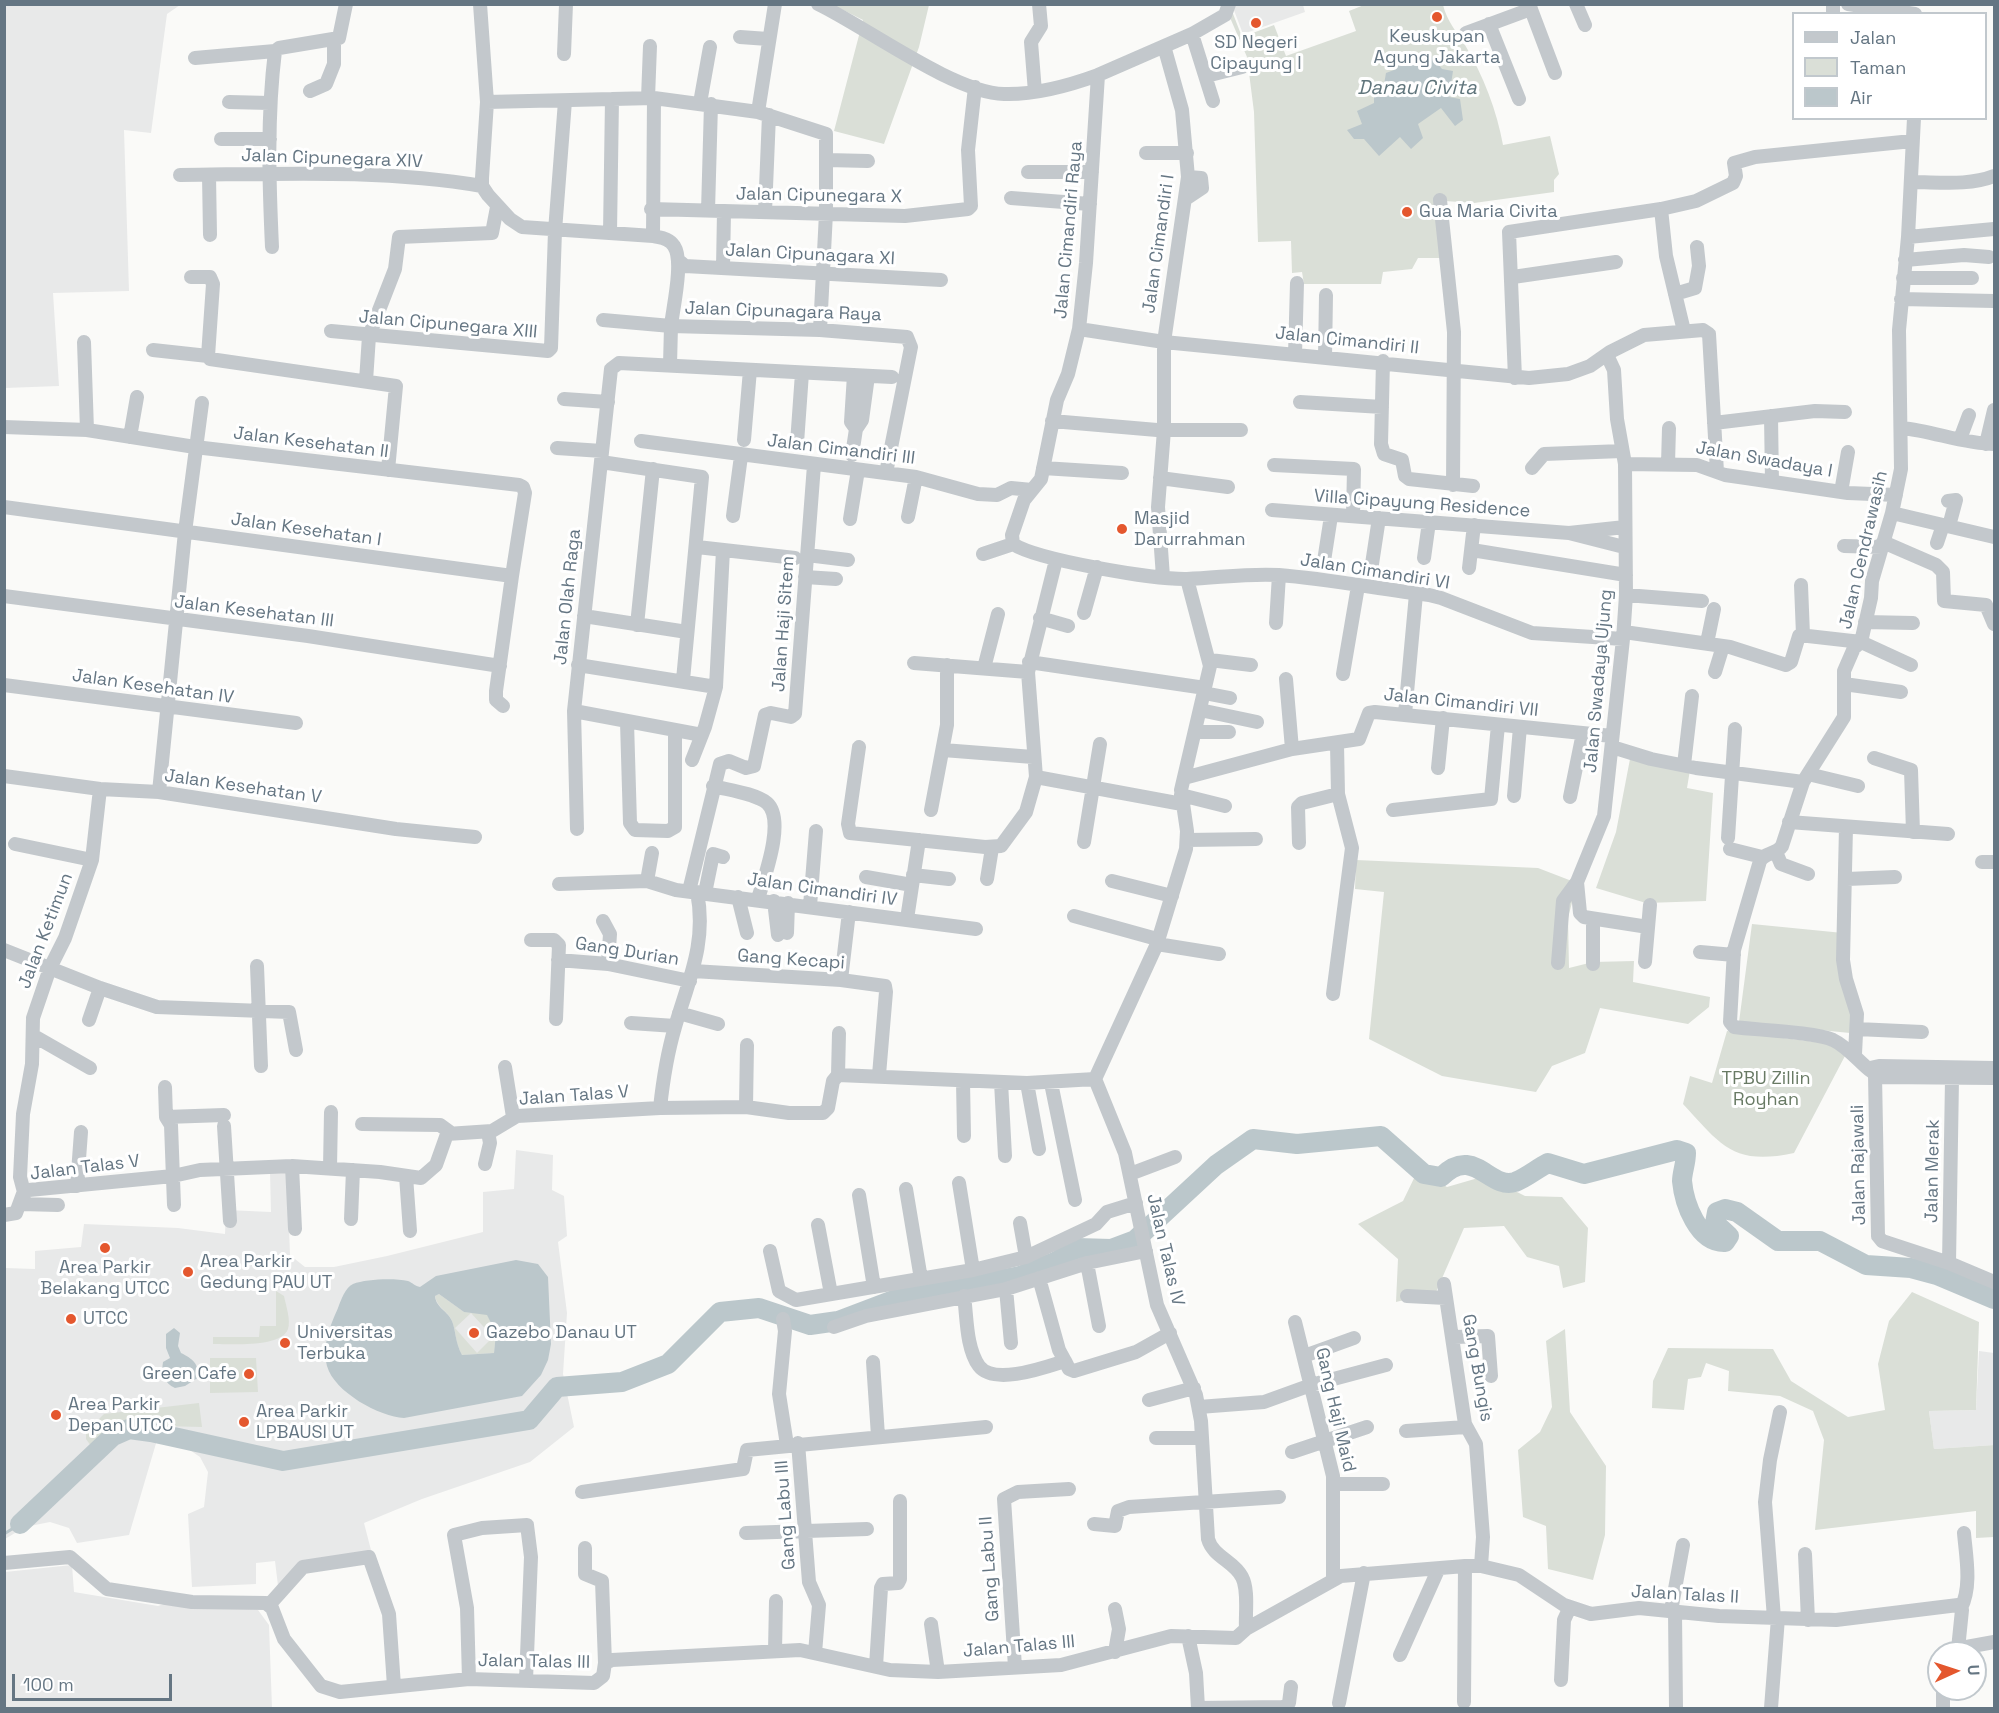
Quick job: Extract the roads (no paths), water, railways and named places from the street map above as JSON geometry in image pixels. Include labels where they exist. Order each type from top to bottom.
[{"type":"street","points":[[195,58],[275,51],[279,48],[339,38],[346,4]]},
{"type":"street","points":[[480,4],[487,102],[482,186],[497,207],[522,227],[653,236],[670,241],[675,247],[679,261]]},
{"type":"street","points":[[564,54],[566,4]]},
{"type":"street","points":[[765,212],[764,113],[768,39],[775,4]]},
{"type":"street","points":[[818,4],[914,58],[975,87],[1002,94],[1035,92],[1098,75],[1192,34],[1225,15],[1229,4]]},
{"type":"street","points":[[1035,92],[1031,42],[1041,26],[1039,4]]},
{"type":"street","points":[[1576,4],[1585,25]]},
{"type":"street","points":[[1848,4],[1903,12]]},
{"type":"street","points":[[1466,33],[1530,7],[1555,74]]},
{"type":"street","points":[[1489,24],[1519,99]]},
{"type":"street","points":[[1192,34],[1213,101]]},
{"type":"street","points":[[740,37],[768,39]]},
{"type":"street","points":[[310,91],[326,84],[334,64],[334,39]]},
{"type":"street","points":[[650,46],[653,236]]},
{"type":"street","name":"Jalan Cimandiri I","points":[[1163,577],[1158,507],[1161,478],[1160,430],[1164,342],[1187,198],[1188,177],[1182,110],[1164,46]]},
{"type":"street","points":[[708,211],[706,104],[710,47]]},
{"type":"street","points":[[272,247],[269,174],[270,103],[275,51]]},
{"type":"street","points":[[1206,76],[1242,67]]},
{"type":"street","name":"Jalan Cimandiri Raya","points":[[1013,544],[1012,535],[1024,500],[1041,478],[1052,421],[1078,329],[1090,204],[1098,75]]},
{"type":"street","name":"Jalan Cipunegara X","points":[[651,209],[905,216],[964,209],[971,206],[968,150],[975,87]]},
{"type":"street","points":[[487,102],[651,98],[764,113],[826,134],[826,213],[820,330]]},
{"type":"street","points":[[610,233],[612,99]]},
{"type":"street","points":[[555,231],[565,101]]},
{"type":"street","points":[[229,102],[270,103]]},
{"type":"street","name":"Jalan Cendrawasih","points":[[1776,852],[1782,846],[1806,778],[1844,717],[1844,684],[1848,661],[1861,642],[1872,581],[1896,495],[1903,457],[1898,362],[1901,299],[1912,182],[1914,120]]},
{"type":"street","points":[[221,139],[270,139]]},
{"type":"street","points":[[1515,378],[1513,277],[1508,236],[1512,231],[1661,209],[1696,201],[1733,183],[1736,177],[1736,162],[1755,157],[1912,141]]},
{"type":"street","points":[[1146,153],[1187,153]]},
{"type":"street","points":[[827,160],[868,161]]},
{"type":"street","points":[[1028,172],[1092,172]]},
{"type":"street","name":"Jalan Cipunegara XIV","points":[[180,175],[269,174],[405,178],[482,186]]},
{"type":"street","points":[[209,175],[210,235]]},
{"type":"street","points":[[1912,182],[1957,183],[1984,180],[1994,176]]},
{"type":"street","points":[[1011,198],[1090,204]]},
{"type":"street","points":[[1440,201],[1454,321],[1453,485]]},
{"type":"street","points":[[366,381],[369,336],[395,269],[399,237],[492,233],[497,207]]},
{"type":"street","points":[[1661,209],[1666,256],[1684,332]]},
{"type":"street","points":[[723,268],[724,211]]},
{"type":"street","points":[[1908,237],[1995,229]]},
{"type":"street","name":"Jalan Cipunegara XIII","points":[[331,331],[548,351],[551,348],[555,231]]},
{"type":"street","points":[[1675,294],[1695,288],[1699,266],[1697,247]]},
{"type":"street","points":[[1905,260],[1964,255],[1989,257]]},
{"type":"street","name":"Jalan Cipunagara XI","points":[[679,261],[685,266],[941,280]]},
{"type":"street","name":"Jalan Cipunagara Raya","points":[[679,261],[671,326],[820,330],[907,337],[911,347],[886,473]]},
{"type":"street","points":[[1513,277],[1616,262]]},
{"type":"street","points":[[191,277],[210,277],[213,284],[208,356]]},
{"type":"street","points":[[1903,278],[1972,278]]},
{"type":"street","points":[[1295,355],[1297,282]]},
{"type":"street","points":[[1325,358],[1326,295]]},
{"type":"street","points":[[1901,299],[1995,301]]},
{"type":"street","points":[[603,320],[671,326],[670,365],[892,377]]},
{"type":"street","name":"Jalan Cimandiri II","points":[[1078,329],[1164,342],[1325,358],[1383,361],[1515,378],[1568,374],[1590,366],[1606,355]]},
{"type":"street","points":[[1606,355],[1644,335],[1703,330],[1709,334],[1717,472]]},
{"type":"street","points":[[84,342],[87,430]]},
{"type":"street","points":[[153,351],[208,356],[210,359],[396,386],[388,470]]},
{"type":"street","name":"Jalan Swadaya Ujung","points":[[1558,963],[1563,901],[1576,882],[1604,816],[1624,636],[1626,575],[1624,458],[1617,419],[1614,370],[1606,355]]},
{"type":"street","points":[[1383,361],[1381,444],[1384,454],[1402,460],[1405,476],[1409,479],[1473,486]]},
{"type":"street","name":"Jalan Olah Raga","points":[[577,829],[574,711],[611,369],[619,363],[670,365]]},
{"type":"street","points":[[744,440],[750,370]]},
{"type":"street","points":[[797,443],[802,373]]},
{"type":"street","points":[[852,455],[856,429],[862,420],[861,376]]},
{"type":"street","points":[[130,437],[137,397]]},
{"type":"street","points":[[564,399],[608,402]]},
{"type":"street","points":[[1300,402],[1382,406]]},
{"type":"street","points":[[159,792],[185,532],[202,403]]},
{"type":"street","points":[[1714,423],[1824,410],[1845,412]]},
{"type":"street","points":[[1902,428],[1990,444],[1994,410]]},
{"type":"street","points":[[1960,439],[1970,415]]},
{"type":"street","points":[[1771,416],[1772,482]]},
{"type":"street","points":[[1052,421],[1160,430],[1240,430]]},
{"type":"street","name":"Jalan Kesehatan II","points":[[4,427],[87,430],[195,447],[523,487],[512,576]]},
{"type":"street","points":[[1668,464],[1669,428]]},
{"type":"street","name":"Jalan Cimandiri III","points":[[641,441],[741,456],[916,477],[978,494],[997,495],[1011,488],[1032,490]]},
{"type":"street","points":[[557,448],[702,477],[683,680]]},
{"type":"street","points":[[1841,492],[1848,452]]},
{"type":"street","name":"Jalan Swadaya I","points":[[1532,468],[1544,454],[1624,458],[1697,465],[1717,472],[1841,492],[1896,495]]},
{"type":"street","points":[[733,516],[741,456]]},
{"type":"street","name":"Jalan Haji Sitem","points":[[660,1108],[664,1070],[691,976],[702,917],[697,892],[713,786],[720,764],[724,762],[746,768],[754,766],[765,715],[771,713],[791,717],[795,714],[805,577],[801,556],[814,465]]},
{"type":"street","points":[[1274,465],[1354,469],[1353,516]]},
{"type":"street","points":[[1043,468],[1122,473]]},
{"type":"street","points":[[637,625],[653,469]]},
{"type":"street","points":[[850,519],[858,470]]},
{"type":"street","points":[[908,517],[916,477]]},
{"type":"street","points":[[1161,478],[1228,487]]},
{"type":"street","points":[[1937,543],[1956,501],[1948,501]]},
{"type":"street","name":"Jalan Kesehatan I","points":[[4,507],[512,576]]},
{"type":"street","name":"Villa Cipayung Residence","points":[[1272,510],[1606,535],[1625,527]]},
{"type":"street","points":[[1892,513],[1995,537]]},
{"type":"street","points":[[1324,561],[1331,516]]},
{"type":"street","points":[[1372,564],[1379,518]]},
{"type":"street","points":[[1424,558],[1429,522]]},
{"type":"street","points":[[1469,568],[1474,525]]},
{"type":"street","name":"Villa Cipayung Residence","points":[[1606,535],[1624,547]]},
{"type":"street","points":[[839,1033],[838,1075],[1027,1083],[1095,1079],[1157,941],[1172,896],[1187,840],[1181,799],[1184,778],[1210,660],[1187,579],[1056,560],[1013,544],[983,554]]},
{"type":"street","points":[[1844,546],[1883,544],[1941,569],[1944,601],[1986,605],[1993,613]]},
{"type":"street","points":[[697,547],[848,560]]},
{"type":"street","points":[[692,760],[716,687],[723,550]]},
{"type":"street","points":[[1478,551],[1626,575]]},
{"type":"street","points":[[859,747],[848,829],[850,833],[992,848],[1001,846],[1026,812],[1036,777],[1028,667],[1056,560]]},
{"type":"street","points":[[1084,613],[1097,567]]},
{"type":"street","name":"Jalan Cimandiri VI","points":[[1187,579],[1234,574],[1279,575],[1441,597],[1532,633],[1624,636],[1707,643],[1789,664],[1799,636],[1803,635]]},
{"type":"street","points":[[1276,623],[1279,575]]},
{"type":"street","points":[[503,706],[495,698],[512,576]]},
{"type":"street","points":[[805,577],[836,579]]},
{"type":"street","points":[[1801,585],[1803,635],[1861,642],[1911,665]]},
{"type":"street","points":[[1343,674],[1358,586]]},
{"type":"street","points":[[1405,714],[1416,594]]},
{"type":"street","points":[[1626,595],[1708,605],[1707,643]]},
{"type":"street","name":"Jalan Kesehatan III","points":[[4,596],[177,621],[308,636],[500,666]]},
{"type":"street","points":[[984,668],[998,614]]},
{"type":"street","points":[[584,616],[687,632]]},
{"type":"street","points":[[1040,618],[1068,626]]},
{"type":"street","points":[[1865,622],[1913,623]]},
{"type":"street","points":[[1715,672],[1722,646]]},
{"type":"street","points":[[1210,660],[1251,665]]},
{"type":"street","points":[[914,663],[984,668],[1028,667],[1204,691],[1230,698]]},
{"type":"street","points":[[578,664],[716,687]]},
{"type":"street","points":[[931,810],[947,716],[947,665]]},
{"type":"street","points":[[1286,679],[1292,749]]},
{"type":"street","points":[[1844,684],[1901,693]]},
{"type":"street","name":"Jalan Kesehatan IV","points":[[4,685],[296,723]]},
{"type":"street","points":[[1684,765],[1692,696]]},
{"type":"street","points":[[1200,710],[1257,722]]},
{"type":"street","points":[[574,711],[702,735]]},
{"type":"street","name":"Jalan Cimandiri VII","points":[[1184,778],[1292,749],[1359,740],[1370,713],[1405,714],[1583,733],[1612,742],[1651,759],[1732,772],[1806,778],[1858,786]]},
{"type":"street","points":[[1438,768],[1443,718]]},
{"type":"street","points":[[627,722],[630,824],[635,830],[668,831],[675,827],[675,730]]},
{"type":"street","points":[[1393,810],[1490,800],[1493,794],[1498,725]]},
{"type":"street","points":[[1514,796],[1520,727]]},
{"type":"street","points":[[1735,729],[1729,844],[1762,857],[1776,852],[1781,864],[1808,874]]},
{"type":"street","points":[[1194,732],[1229,732]]},
{"type":"street","points":[[1570,797],[1583,733]]},
{"type":"street","points":[[1084,842],[1100,744]]},
{"type":"street","points":[[1333,994],[1352,848],[1338,794],[1337,744]]},
{"type":"street","points":[[943,750],[1033,757]]},
{"type":"street","points":[[1874,758],[1911,770],[1913,832]]},
{"type":"street","name":"Jalan Kesehatan V","points":[[4,776],[100,789],[159,792],[396,829],[476,837]]},
{"type":"street","points":[[1036,777],[1092,789],[1225,806]]},
{"type":"street","points":[[713,786],[760,800],[770,808],[775,834],[758,899]]},
{"type":"street","name":"Jalan Ketimun","points":[[22,1198],[20,1177],[22,1114],[34,1036],[34,1014],[50,969],[65,938],[92,860],[100,789]]},
{"type":"street","points":[[1299,843],[1298,807],[1302,803],[1338,794]]},
{"type":"street","points":[[1789,822],[1948,834]]},
{"type":"street","points":[[1846,827],[1847,879],[1843,960],[1846,979],[1857,1008],[1857,1029],[1866,1065]]},
{"type":"street","points":[[810,906],[816,831]]},
{"type":"street","points":[[1187,840],[1256,839]]},
{"type":"street","name":"Jalan Cimandiri IV","points":[[559,884],[647,882],[697,892],[907,919],[919,840]]},
{"type":"street","points":[[15,844],[92,860]]},
{"type":"street","points":[[987,879],[992,848]]},
{"type":"street","points":[[647,882],[651,853]]},
{"type":"street","points":[[697,892],[713,854],[723,857]]},
{"type":"street","points":[[1762,857],[1736,940],[1730,1018],[1732,1026],[1827,1038],[1866,1065],[1953,1079],[1995,1078]]},
{"type":"street","points":[[1847,879],[1895,877]]},
{"type":"street","points":[[866,878],[949,879]]},
{"type":"street","points":[[1112,881],[1172,896]]},
{"type":"street","points":[[1576,882],[1580,913],[1593,919],[1648,927]]},
{"type":"street","points":[[738,897],[747,933]]},
{"type":"street","points":[[781,902],[782,934]]},
{"type":"street","points":[[1645,962],[1650,905]]},
{"type":"street","points":[[841,980],[849,912]]},
{"type":"street","points":[[1074,916],[1157,941],[1219,954]]},
{"type":"street","points":[[907,919],[976,929]]},
{"type":"street","points":[[1593,919],[1593,964]]},
{"type":"street","points":[[603,921],[610,934],[608,964]]},
{"type":"street","points":[[531,940],[556,941],[559,945],[556,1019]]},
{"type":"street","points":[[4,950],[100,988],[167,1008],[290,1013],[296,1050]]},
{"type":"street","points":[[1700,952],[1734,955]]},
{"type":"street","name":"Gang Durian","points":[[558,960],[608,964],[691,976]]},
{"type":"street","points":[[257,966],[256,1011],[261,1066]]},
{"type":"street","name":"Gang Kecapi","points":[[691,976],[841,980],[882,985],[886,988],[879,1075]]},
{"type":"street","points":[[89,1020],[100,988]]},
{"type":"street","points":[[631,1023],[677,1020],[718,1024]]},
{"type":"street","points":[[1857,1029],[1922,1032]]},
{"type":"street","points":[[34,1036],[90,1068]]},
{"type":"street","points":[[746,1107],[747,1045]]},
{"type":"street","points":[[1866,1065],[1995,1068]]},
{"type":"street","name":"Jalan Rajawali","points":[[1866,1065],[1878,1236],[1882,1241],[1949,1263],[1995,1282]]},
{"type":"street","points":[[505,1067],[513,1117]]},
{"type":"street","name":"Jalan Talas V","points":[[4,1215],[14,1215],[22,1198],[77,1186],[173,1176],[200,1170],[292,1166],[421,1178],[432,1171],[446,1136],[452,1133],[488,1132],[513,1117],[660,1108],[746,1107],[789,1113],[823,1113],[828,1108],[833,1081],[838,1075]]},
{"type":"street","name":"Jalan Talas IV","points":[[1095,1079],[1115,1125],[1130,1174],[1157,1305],[1194,1388],[1199,1407],[1202,1438],[1209,1544],[1241,1574],[1244,1580],[1246,1629]]},
{"type":"street","name":"Jalan Merak","points":[[1949,1263],[1953,1079]]},
{"type":"street","points":[[963,1081],[964,1136]]},
{"type":"street","points":[[1001,1082],[1005,1156]]},
{"type":"street","points":[[1027,1083],[1039,1149]]},
{"type":"street","points":[[1051,1083],[1075,1200]]},
{"type":"street","points":[[165,1087],[166,1118],[171,1125],[174,1205]]},
{"type":"street","points":[[330,1168],[331,1112]]},
{"type":"street","points":[[166,1118],[224,1120],[225,1169],[230,1221]]},
{"type":"street","points":[[362,1124],[440,1125],[452,1133]]},
{"type":"street","points":[[77,1186],[81,1132]]},
{"type":"street","points":[[485,1164],[490,1143],[488,1132]]},
{"type":"street","points":[[1130,1174],[1175,1157]]},
{"type":"street","points":[[292,1166],[296,1229]]},
{"type":"street","points":[[351,1219],[353,1170]]},
{"type":"street","points":[[406,1176],[410,1231]]},
{"type":"street","points":[[958,1183],[973,1270]]},
{"type":"street","points":[[906,1189],[921,1279]]},
{"type":"street","points":[[859,1195],[874,1287]]},
{"type":"street","points":[[22,1198],[58,1204]]},
{"type":"street","points":[[834,1327],[866,1316],[1006,1289],[1039,1278],[1049,1264],[1107,1212],[1136,1203]]},
{"type":"street","points":[[1020,1223],[1026,1257]]},
{"type":"street","points":[[818,1225],[831,1294]]},
{"type":"street","points":[[770,1251],[778,1291],[796,1300],[973,1270],[1026,1257],[1049,1264],[1087,1263],[1145,1247]]},
{"type":"street","points":[[1087,1263],[1098,1326]]},
{"type":"street","points":[[1039,1278],[1059,1350],[1068,1369],[1074,1371],[1127,1355],[1170,1333]]},
{"type":"street","points":[[1006,1289],[1011,1343]]},
{"type":"street","name":"Gang Bungis","points":[[1407,1296],[1445,1291],[1454,1337],[1466,1427],[1476,1444],[1483,1537],[1481,1566]]},
{"type":"street","points":[[964,1296],[974,1353],[979,1366],[988,1372],[1026,1373],[1065,1361]]},
{"type":"street","name":"Gang Labu III","points":[[783,1319],[785,1331],[779,1394],[793,1444],[806,1532],[809,1584],[819,1605],[815,1653]]},
{"type":"street","name":"Gang Haji Maid","points":[[1295,1322],[1334,1484],[1334,1579]]},
{"type":"street","points":[[1454,1337],[1488,1337],[1491,1376]]},
{"type":"street","points":[[1304,1356],[1354,1338]]},
{"type":"street","points":[[873,1362],[878,1436]]},
{"type":"street","points":[[1199,1407],[1249,1405],[1386,1365]]},
{"type":"street","points":[[1149,1400],[1194,1388]]},
{"type":"street","points":[[1771,1708],[1776,1618],[1765,1502],[1770,1460],[1780,1412]]},
{"type":"street","points":[[582,1492],[743,1469],[745,1450],[986,1427]]},
{"type":"street","points":[[1292,1452],[1325,1443],[1367,1427]]},
{"type":"street","points":[[1406,1431],[1466,1427]]},
{"type":"street","points":[[1156,1438],[1202,1438]]},
{"type":"street","points":[[1334,1484],[1383,1484]]},
{"type":"street","name":"Gang Labu II","points":[[1015,1667],[1004,1499],[1018,1492],[1069,1489]]},
{"type":"street","points":[[1094,1524],[1116,1525],[1118,1511],[1122,1508],[1279,1497]]},
{"type":"street","points":[[876,1666],[881,1588],[884,1584],[900,1581],[900,1501]]},
{"type":"street","points":[[469,1679],[467,1608],[454,1535],[482,1528],[527,1525],[531,1557],[526,1680]]},
{"type":"street","points":[[746,1533],[867,1529]]},
{"type":"street","points":[[1957,1641],[1968,1569],[1964,1533]]},
{"type":"street","points":[[1676,1708],[1673,1611],[1683,1545]]},
{"type":"street","points":[[585,1548],[585,1574],[602,1581],[605,1664]]},
{"type":"street","points":[[1805,1554],[1808,1620]]},
{"type":"street","points":[[4,1563],[70,1557],[107,1588],[192,1602],[269,1605],[300,1569],[369,1557],[390,1624],[394,1686]]},
{"type":"street","points":[[1464,1702],[1465,1566]]},
{"type":"street","name":"Jalan Talas II","points":[[1246,1629],[1334,1579],[1348,1574],[1438,1570],[1465,1566],[1481,1566],[1519,1575],[1570,1607],[1591,1614],[1639,1608],[1836,1620],[1949,1605],[1958,1605],[1961,1608]]},
{"type":"street","points":[[1400,1655],[1438,1570]]},
{"type":"street","points":[[1339,1703],[1364,1573]]},
{"type":"street","points":[[775,1651],[776,1601]]},
{"type":"street","name":"Jalan Talas III","points":[[269,1605],[284,1639],[324,1688],[340,1692],[469,1679],[594,1683],[603,1676],[605,1664],[614,1659],[775,1651],[815,1653],[900,1671],[938,1672],[1061,1665],[1156,1639],[1188,1636],[1231,1639],[1246,1629]]},
{"type":"street","points":[[1561,1680],[1564,1620],[1570,1607]]},
{"type":"street","points":[[1115,1609],[1119,1629],[1115,1652]]},
{"type":"street","points":[[931,1624],[938,1672]]},
{"type":"street","points":[[1188,1636],[1196,1673],[1198,1708],[1284,1707],[1289,1703],[1291,1687]]},
{"type":"water","name":"Danau Civita","points":[[1429,53],[1442,69],[1453,71],[1449,97],[1460,99],[1463,120],[1455,126],[1441,108],[1418,124],[1423,138],[1411,149],[1400,137],[1379,156],[1364,139],[1354,139],[1347,130],[1362,124],[1357,111],[1374,103],[1374,93],[1383,90],[1386,73],[1394,70],[1393,66]]},
{"type":"water","points":[[516,1260],[538,1264],[548,1277],[551,1344],[548,1360],[541,1375],[522,1396],[404,1418],[394,1417],[371,1408],[348,1394],[331,1376],[325,1351],[328,1336],[342,1298],[350,1286],[365,1281],[388,1279],[408,1281],[420,1287],[436,1276]],"holes":[[[439,1294],[464,1312],[487,1315],[496,1333],[494,1353],[462,1355],[452,1321],[438,1304],[435,1296]]]},
{"type":"water","points":[[174,1328],[180,1333],[178,1346],[181,1353],[194,1362],[199,1377],[185,1386],[175,1388],[166,1380],[162,1370],[163,1362],[170,1358],[166,1348],[166,1334]]},
{"type":"waterway","points":[[20,1524],[113,1436],[129,1429],[283,1461],[529,1420],[557,1387],[622,1382],[668,1364],[720,1312],[759,1308],[810,1325],[838,1321],[896,1299],[1020,1276],[1057,1261],[1077,1248],[1111,1249],[1135,1240],[1216,1165],[1253,1139],[1297,1144],[1381,1136],[1424,1174],[1441,1177],[1453,1168],[1463,1165],[1472,1166],[1506,1183],[1515,1182],[1548,1163],[1584,1174],[1677,1150],[1686,1153],[1682,1181],[1689,1210],[1700,1229],[1715,1241],[1725,1242],[1729,1236],[1715,1223],[1717,1212],[1725,1209],[1737,1212],[1778,1241],[1820,1241],[1866,1265],[1911,1268],[1937,1275],[1994,1299]]},
{"type":"waterway","points":[[4,1534],[20,1524]]},
{"type":"place","name":"Keuskupan Agung Jakarta","points":[[1437,17]]},
{"type":"place","name":"SD Negeri Cipayung I","points":[[1256,23]]},
{"type":"place","name":"Gua Maria Civita","points":[[1407,212]]},
{"type":"place","name":"Masjid Darurrahman","points":[[1122,529]]},
{"type":"place","name":"Area Parkir Belakang UTCC","points":[[105,1248]]},
{"type":"place","name":"Area Parkir Gedung PAU UT","points":[[188,1272]]},
{"type":"place","name":"UTCC","points":[[71,1319]]},
{"type":"place","name":"Gazebo Danau UT","points":[[474,1333]]},
{"type":"place","name":"Universitas Terbuka","points":[[285,1343]]},
{"type":"place","name":"Green Cafe","points":[[249,1374]]},
{"type":"place","name":"Area Parkir Depan UTCC","points":[[56,1415]]},
{"type":"place","name":"Area Parkir LPBAUSI UT","points":[[244,1422]]},
{"type":"park label","name":"TPBU Zillin Royhan","points":[[1766,1089]]}]
